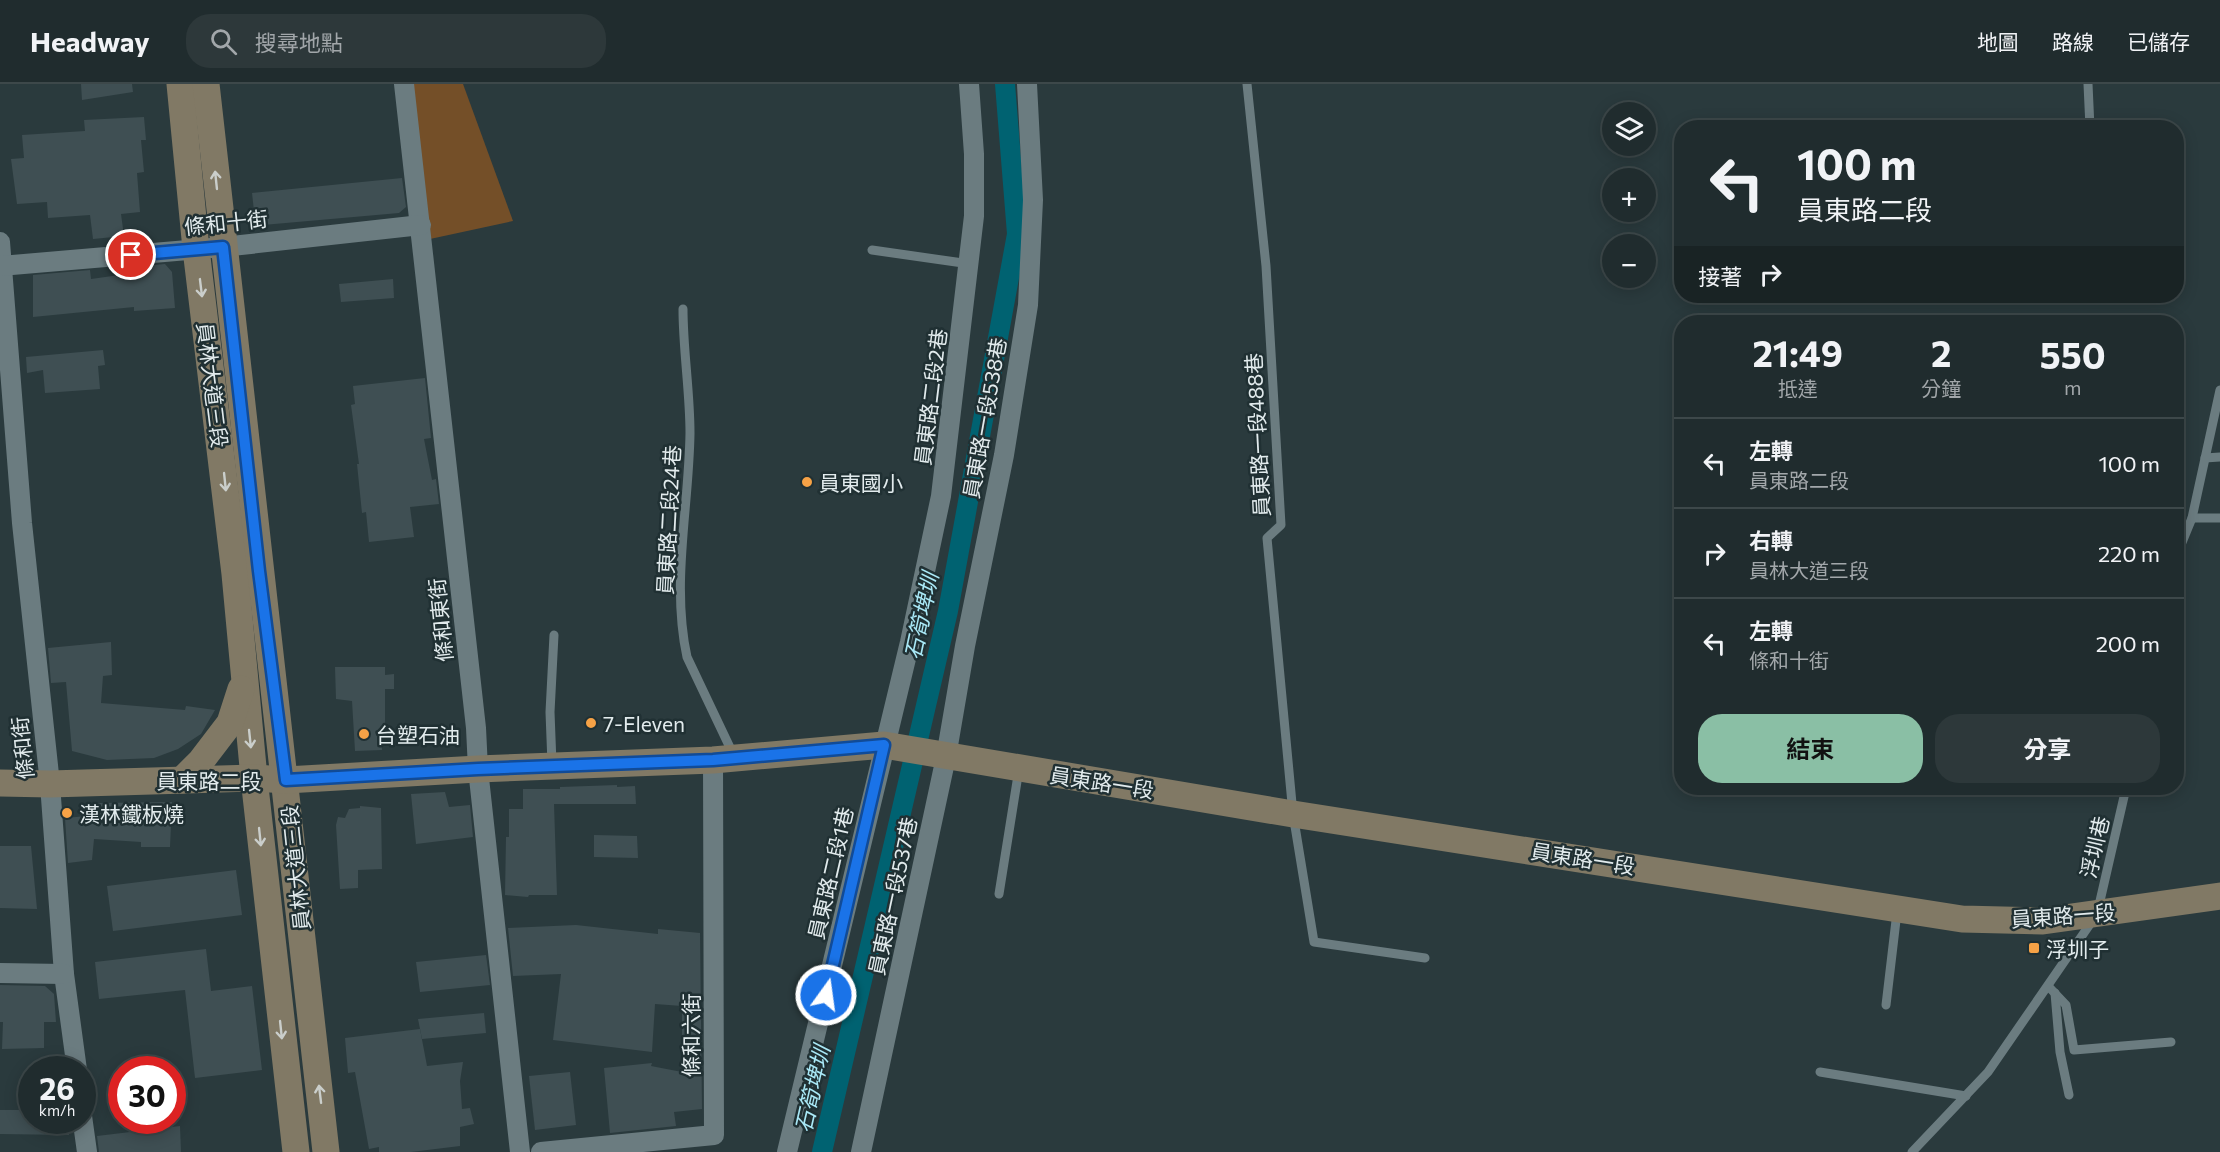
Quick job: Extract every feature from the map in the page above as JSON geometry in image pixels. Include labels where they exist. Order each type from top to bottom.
[{"type":"main road","name":"員林大道三段","points":[[180,84],[196,249],[223,463],[254,778],[296,1152]]},
{"type":"main road","name":"員林大道三段","points":[[206,84],[326,1152]]},
{"type":"main road","points":[[182,780],[201,761],[230,723],[244,682]]},
{"type":"main road","name":"員東路二段","points":[[0,783],[50,784],[254,778],[286,780],[478,769],[724,760],[884,745],[946,757]]},
{"type":"main road","name":"員東路一段","points":[[946,757],[1293,814],[1540,851],[1897,911],[1962,919],[2043,921],[2220,896]]},
{"type":"street","name":"條和東街","points":[[404,84],[475,717],[478,769],[520,1152]]},
{"type":"street","name":"員東路二段2巷","points":[[884,745],[910,642],[941,496],[974,216],[974,154],[969,84]]},
{"type":"street","name":"員東路一段538巷","points":[[946,757],[964,646],[1004,455],[1028,305],[1033,200],[1027,84]]},
{"type":"street","name":"條和十街","points":[[1,266],[223,247],[421,225]]},
{"type":"street","name":"條和街","points":[[0,242],[7,416],[50,784],[64,974],[74,1056]]},
{"type":"street","name":"員東路二段1巷","points":[[788,1152],[848,906],[884,745]]},
{"type":"street","name":"員東路一段537巷","points":[[861,1152],[946,757]]},
{"type":"street","name":"條和六街","points":[[541,1152],[714,1135],[724,760]]},
{"type":"street","points":[[0,973],[64,974]]},
{"type":"street","points":[[84,1134],[87,1152]]},
{"type":"lane","name":"員東路一段488巷","points":[[1247,84],[1266,266],[1281,525],[1267,538],[1293,814]]},
{"type":"lane","points":[[2088,84],[2090,120]]},
{"type":"lane","points":[[872,250],[970,264]]},
{"type":"lane","name":"員東路二段24巷","points":[[683,309],[690,432],[680,579],[684,643],[724,760]]},
{"type":"lane","points":[[2184,538],[2192,518],[2220,390]]},
{"type":"lane","points":[[2205,458],[2220,457]]},
{"type":"lane","points":[[2192,518],[2220,518]]},
{"type":"lane","points":[[552,766],[550,712],[555,635]]},
{"type":"lane","points":[[999,894],[1019,769]]},
{"type":"lane","name":"浮圳巷","points":[[2097,914],[2124,795]]},
{"type":"lane","points":[[1293,814],[1314,942],[1425,958]]},
{"type":"lane","points":[[1886,1005],[1897,911]]},
{"type":"lane","points":[[1912,1152],[1988,1072],[2097,914]]},
{"type":"lane","points":[[2048,986],[2066,1005],[2074,1050],[2172,1042]]},
{"type":"lane","points":[[2055,993],[2060,1052],[2069,1095]]},
{"type":"lane","points":[[1820,1072],[1966,1095]]},
{"type":"shaded area","points":[[409,84],[463,84],[513,221],[430,239]]},
{"type":"building","points":[[81,84],[132,84],[133,92],[82,100]]},
{"type":"building","points":[[144,117],[146,140],[141,140],[144,172],[137,173],[140,212],[121,214],[124,236],[93,239],[90,215],[48,218],[47,202],[17,204],[11,159],[24,158],[22,135],[85,131],[84,120]]},
{"type":"building","points":[[402,178],[406,207],[399,213],[263,225],[255,220],[252,193]]},
{"type":"building","points":[[165,264],[172,272],[175,308],[134,311],[134,307],[33,317],[33,275],[90,270],[91,279],[134,273],[134,267]]},
{"type":"building","points":[[393,279],[394,298],[341,302],[339,284]]},
{"type":"building","points":[[103,350],[105,365],[98,366],[100,389],[45,393],[43,370],[27,373],[26,357]]},
{"type":"building","points":[[425,378],[431,438],[424,439],[432,480],[436,479],[439,504],[410,507],[414,537],[369,542],[366,512],[362,513],[357,464],[359,464],[351,405],[355,404],[353,386]]},
{"type":"building","points":[[111,642],[112,675],[103,676],[101,703],[185,710],[186,706],[215,710],[201,734],[178,749],[154,758],[107,760],[72,751],[66,682],[51,683],[48,648]]},
{"type":"building","points":[[335,667],[385,667],[385,675],[394,674],[394,689],[385,689],[385,734],[381,735],[382,750],[355,751],[352,701],[336,699]]},
{"type":"building","points":[[617,785],[617,787],[635,786],[636,804],[554,804],[557,895],[529,895],[528,897],[505,895],[509,809],[523,809],[523,789]]},
{"type":"building","points":[[445,792],[449,807],[470,805],[473,837],[416,844],[411,794]]},
{"type":"building","points":[[172,802],[170,847],[141,847],[141,842],[94,839],[92,860],[68,863],[65,818],[98,815],[98,803]]},
{"type":"building","points":[[360,806],[381,808],[382,869],[358,870],[358,888],[340,889],[336,825],[338,817],[345,818],[349,809],[360,808]]},
{"type":"building","points":[[594,835],[637,836],[638,858],[594,857]]},
{"type":"building","points":[[0,846],[31,846],[37,909],[0,908]]},
{"type":"building","points":[[236,870],[242,915],[113,931],[107,886]]},
{"type":"building","points":[[576,925],[658,934],[658,929],[700,933],[702,1109],[674,1112],[676,1126],[610,1133],[604,1068],[652,1063],[651,1066],[682,1072],[682,1006],[655,1004],[652,1052],[553,1040],[561,974],[513,976],[508,928]]},
{"type":"building","points":[[206,949],[211,991],[252,986],[262,1070],[195,1078],[185,990],[99,999],[95,962]]},
{"type":"building","points":[[486,955],[490,985],[420,992],[416,962]]},
{"type":"building","points":[[0,985],[45,986],[54,994],[56,1022],[44,1022],[44,1048],[2,1049],[3,1022],[0,1022]]},
{"type":"building","points":[[484,1013],[486,1033],[422,1039],[418,1019]]},
{"type":"building","points":[[420,1029],[427,1066],[463,1062],[460,1081],[462,1109],[470,1108],[474,1124],[460,1127],[460,1146],[411,1152],[379,1152],[379,1147],[369,1149],[355,1072],[348,1073],[345,1038]]},
{"type":"building","points":[[570,1072],[576,1125],[535,1130],[529,1076]]},
{"type":"building","points":[[0,1110],[18,1110],[18,1134],[69,1135],[0,1134]]},
{"type":"building","points":[[180,1134],[181,1152],[99,1152],[97,1136]]},
{"type":"waterway","name":"石筍埤圳","points":[[822,1152],[948,611],[1017,234],[1005,84]]},
{"type":"place","name":"員東國小","points":[[807,482]]},
{"type":"place","name":"7-Eleven","points":[[591,723]]},
{"type":"place","name":"台塑石油","points":[[364,734]]},
{"type":"place","name":"漢林鐵板燒","points":[[67,813]]},
{"type":"place","name":"浮圳子","points":[[2034,948]]},
{"type":"route","points":[[131,255],[223,247],[259,571],[286,780],[478,769],[713,760],[884,745],[826,995]]}]
